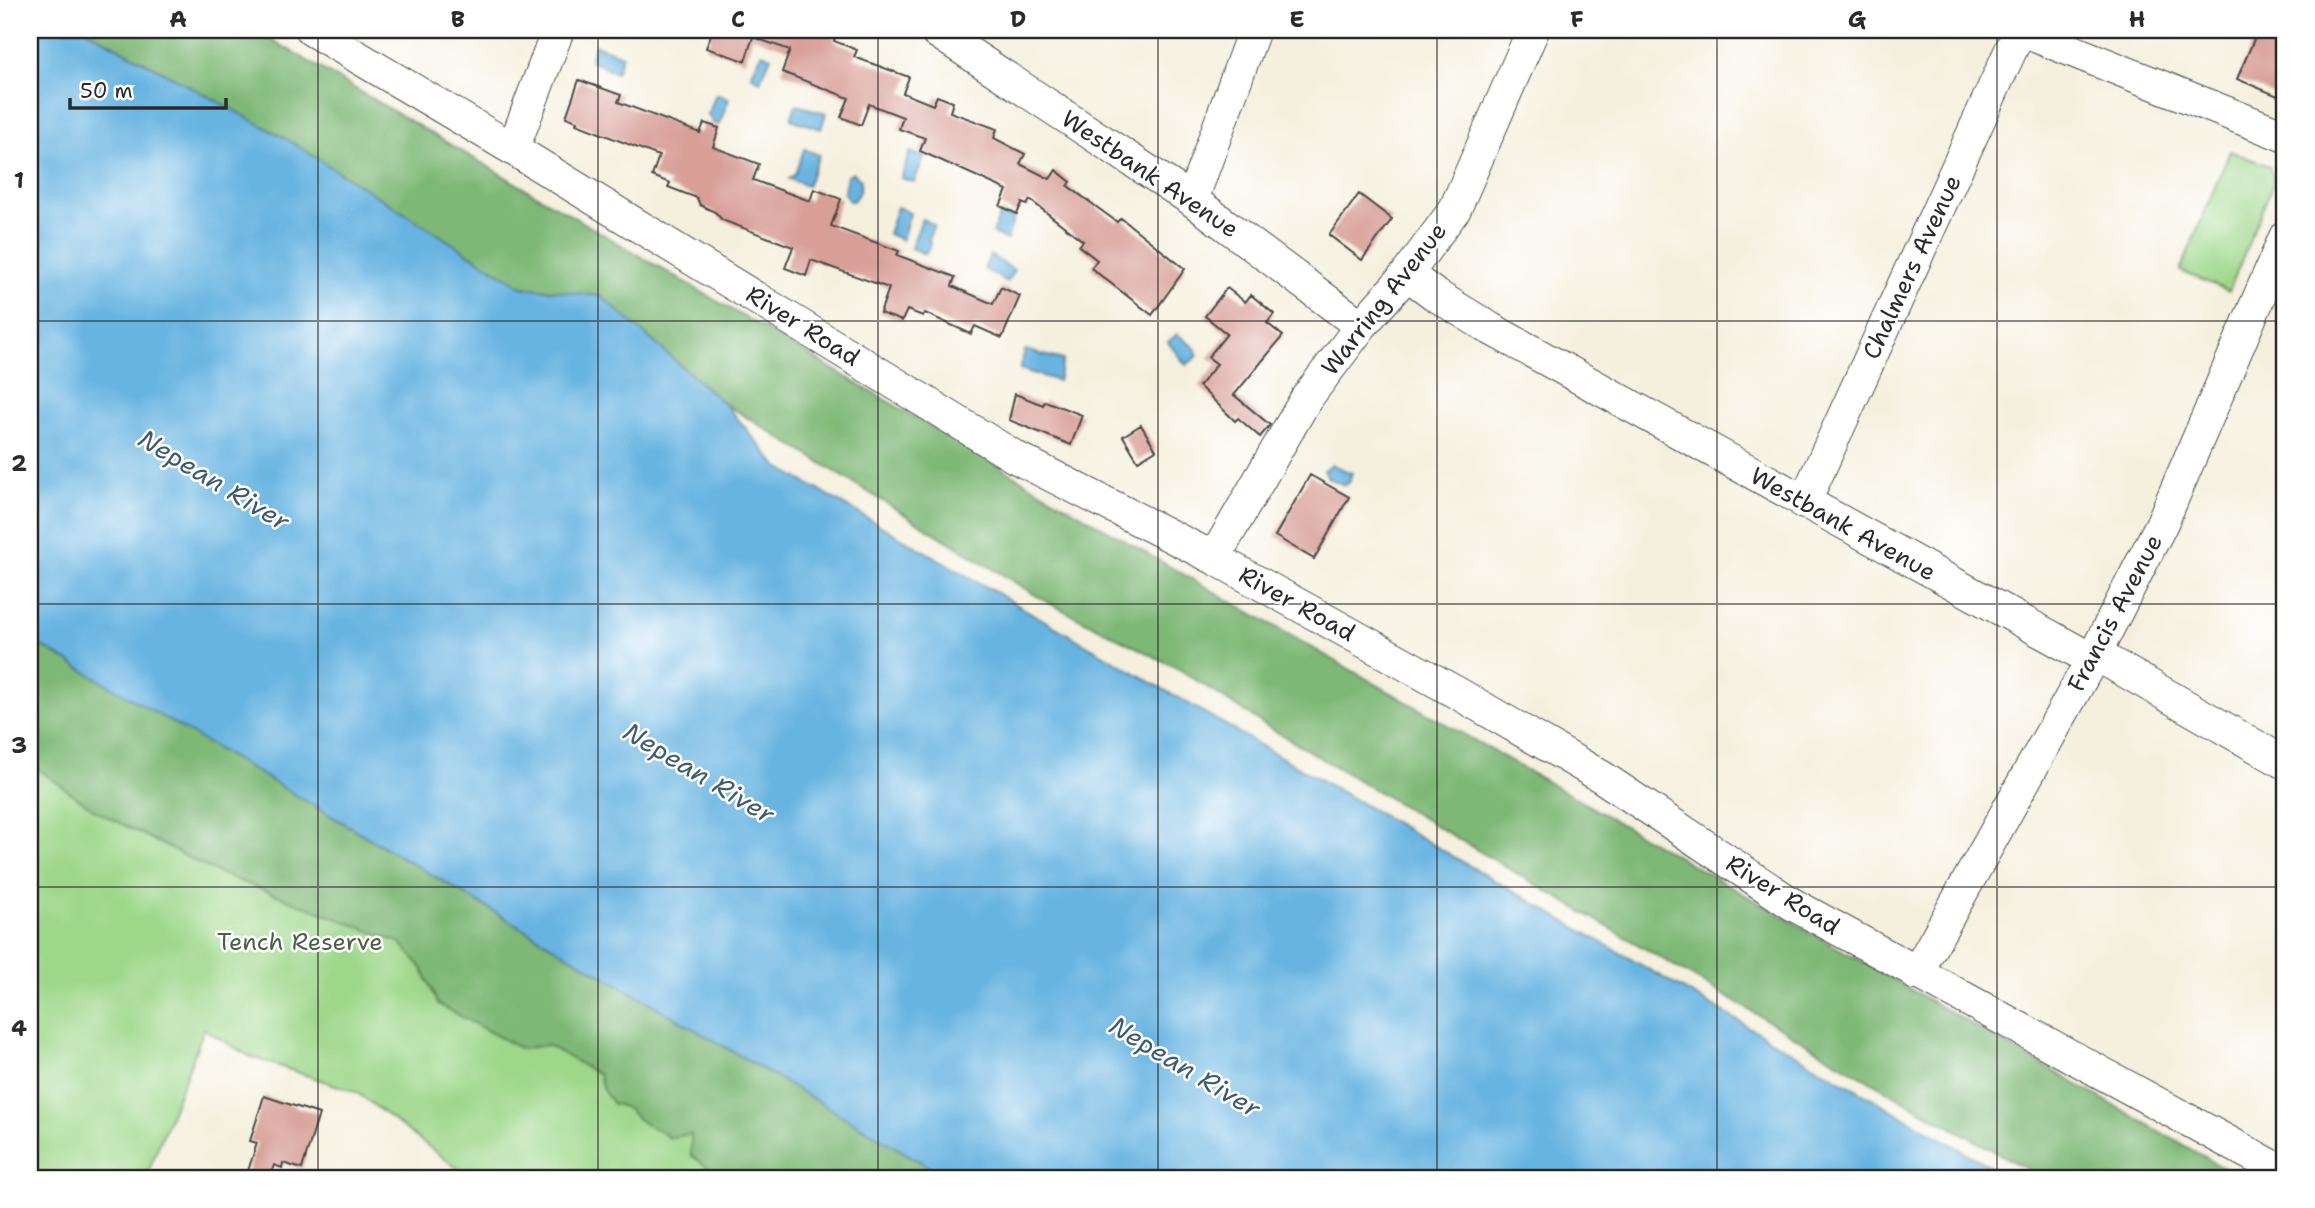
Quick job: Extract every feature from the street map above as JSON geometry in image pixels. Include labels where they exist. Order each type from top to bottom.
[{"type":"street","name":"River Road","points":[[312,30],[513,149],[1015,457],[1214,558],[1602,776],[1792,904],[2285,1173]]},
{"type":"street","points":[[513,149],[558,30]]},
{"type":"street","name":"Westbank Avenue","points":[[934,30],[1192,200],[1361,326]]},
{"type":"street","points":[[1192,200],[1254,30]]},
{"type":"street","name":"Warring Avenue","points":[[1214,558],[1299,410],[1361,326],[1407,274],[1460,200],[1533,30]]},
{"type":"street","points":[[2020,30],[2285,136]]},
{"type":"street","name":"Chalmers Avenue","points":[[1804,503],[2020,30]]},
{"type":"street","name":"Francis Avenue","points":[[1916,974],[2093,658],[2162,523],[2285,237]]},
{"type":"street","name":"Westbank Avenue","points":[[1407,274],[1491,329],[1804,503],[2093,658],[2109,662],[2285,763]]},
{"type":"green space","points":[[70,30],[255,30],[1148,554],[2241,1178],[2043,1178],[1911,1105],[1268,727],[1179,669],[1045,601],[680,376],[507,285]]},
{"type":"green space","points":[[2230,151],[2269,166],[2274,181],[2229,291],[2180,271]]},
{"type":"green space","name":"Tench Reserve","points":[[30,639],[948,1178],[470,1178],[356,1092],[249,1056],[204,1029],[146,1178],[30,1178]]},
{"type":"green space","points":[[30,639],[948,1178],[722,1178],[691,1155],[691,1134],[669,1138],[640,1121],[625,1107],[613,1104],[603,1090],[599,1075],[547,1045],[521,1049],[438,1004],[422,968],[401,943],[216,872],[96,811],[30,763]]},
{"type":"water","name":"Nepean River","points":[[30,30],[86,30],[283,137],[522,287],[601,296],[727,406],[777,466],[2010,1178],[948,1178],[30,639]]},
{"type":"water","points":[[595,45],[622,55],[616,73],[590,60]]},
{"type":"water","points":[[762,53],[771,57],[760,81],[751,75]]},
{"type":"water","points":[[716,94],[729,99],[719,125],[713,123],[708,114]]},
{"type":"water","points":[[796,105],[826,113],[821,129],[791,119]]},
{"type":"water","points":[[804,149],[819,155],[807,186],[789,179],[795,174]]},
{"type":"water","points":[[910,152],[924,157],[914,182],[901,178]]},
{"type":"water","points":[[853,173],[861,180],[860,191],[853,201],[849,201],[844,193],[847,175]]},
{"type":"water","points":[[897,207],[910,213],[902,240],[888,234]]},
{"type":"water","points":[[1000,214],[1014,218],[1007,240],[993,233]]},
{"type":"water","points":[[922,219],[934,225],[929,238],[930,246],[925,254],[911,248]]},
{"type":"water","points":[[990,255],[1014,270],[1007,282],[984,269]]},
{"type":"water","points":[[1177,334],[1195,348],[1198,356],[1186,365],[1168,342]]},
{"type":"water","points":[[1025,350],[1063,360],[1058,381],[1020,369]]},
{"type":"water","points":[[1332,465],[1352,473],[1349,483],[1344,485],[1328,478],[1324,470]]},
{"type":"building","points":[[713,30],[817,30],[835,37],[834,41],[857,50],[854,57],[909,77],[903,93],[933,105],[937,96],[953,102],[950,112],[997,129],[994,138],[1025,154],[1020,164],[1050,179],[1056,170],[1071,182],[1068,186],[1117,222],[1121,218],[1185,269],[1152,315],[1091,268],[1097,260],[1079,246],[1083,241],[1030,200],[1027,205],[1022,203],[1017,214],[1000,206],[1007,190],[920,151],[925,138],[899,129],[903,117],[869,104],[861,125],[841,117],[849,98],[782,72],[790,50],[753,37],[745,61],[706,48]]},
{"type":"building","points":[[2258,30],[2285,30],[2285,99],[2237,79]]},
{"type":"building","points":[[579,80],[621,95],[618,102],[700,133],[704,123],[719,128],[713,147],[759,164],[753,180],[810,201],[814,189],[841,199],[831,226],[899,251],[897,255],[955,277],[952,286],[993,304],[1001,287],[1020,296],[1002,338],[975,326],[971,334],[925,313],[923,316],[907,310],[902,321],[880,313],[889,288],[811,260],[806,276],[785,268],[793,247],[722,220],[715,212],[700,205],[697,198],[668,187],[670,183],[652,176],[659,156],[576,124],[577,121],[566,117]]},
{"type":"building","points":[[1359,194],[1392,219],[1362,260],[1329,235]]},
{"type":"building","points":[[1227,288],[1245,302],[1251,295],[1274,314],[1267,323],[1283,336],[1234,395],[1270,425],[1260,437],[1238,418],[1235,421],[1199,386],[1217,364],[1208,357],[1227,334],[1205,316]]},
{"type":"building","points":[[1015,394],[1043,405],[1045,401],[1082,415],[1071,445],[1009,420]]},
{"type":"building","points":[[1141,425],[1156,450],[1138,461],[1123,436]]},
{"type":"building","points":[[1310,475],[1349,497],[1314,559],[1275,536]]},
{"type":"building","points":[[264,1096],[319,1114],[302,1169],[283,1163],[282,1168],[274,1165],[270,1178],[248,1171],[257,1143],[250,1141]]}]
